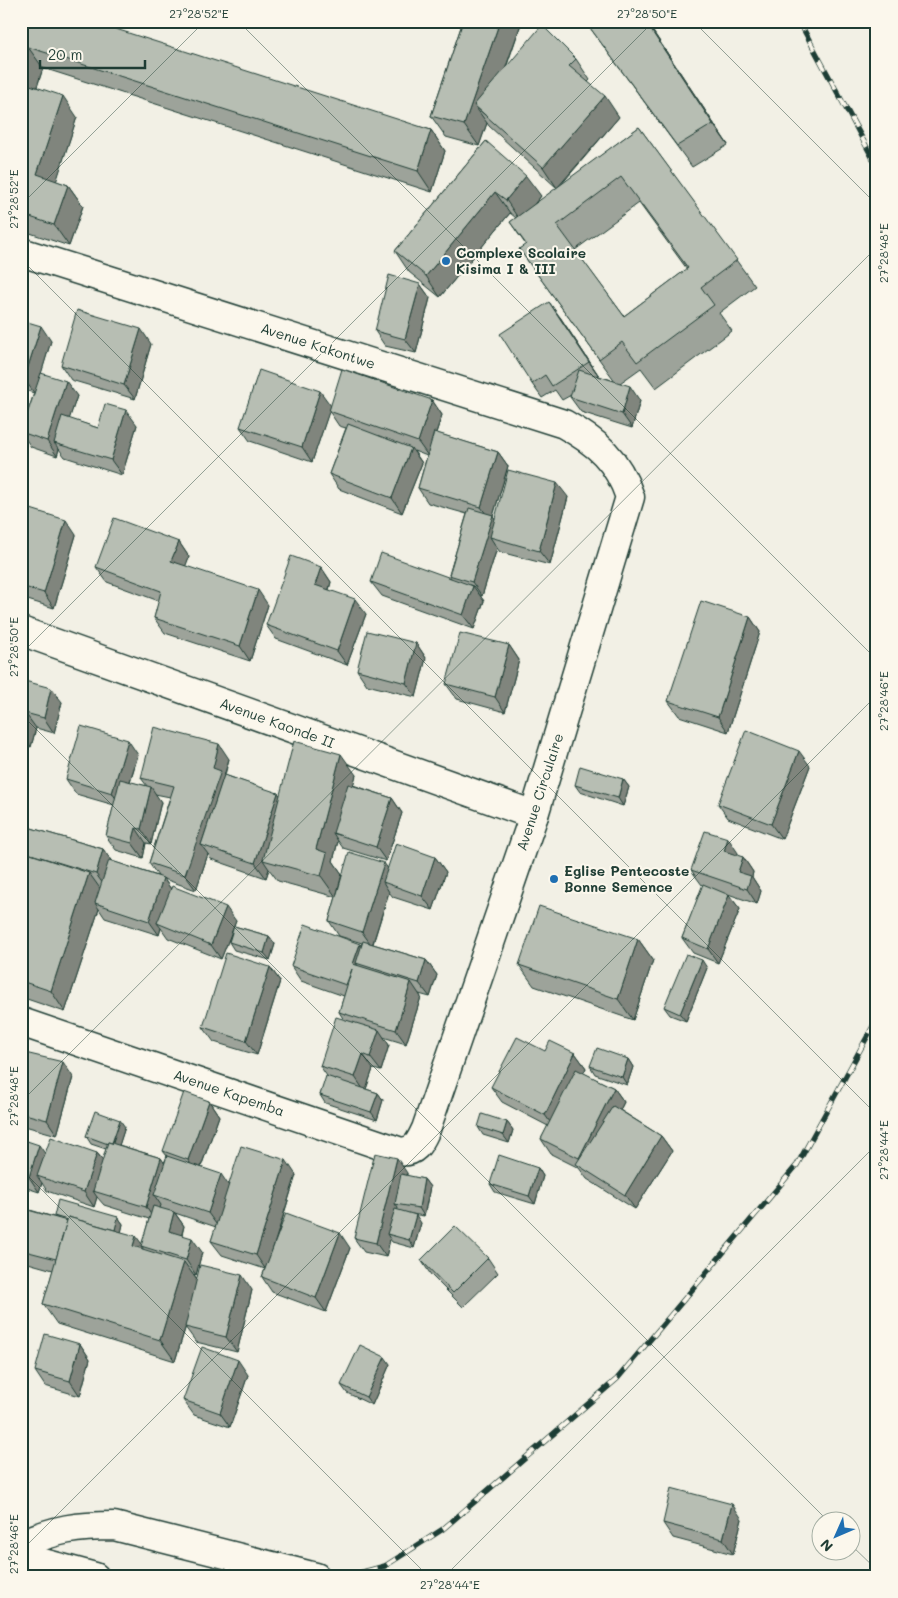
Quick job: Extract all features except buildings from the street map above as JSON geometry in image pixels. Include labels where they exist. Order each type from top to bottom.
[{"type":"street","name":"Avenue Kakontwe","points":[[21,252],[564,424],[588,438],[608,455]]},
{"type":"street","name":"Avenue Circulaire","points":[[426,1129],[534,815],[630,497],[623,476],[608,455]]},
{"type":"street","name":"Avenue Kaonde II","points":[[21,631],[534,815]]},
{"type":"street","name":"Avenue Kapemba","points":[[21,1022],[398,1151],[405,1152],[416,1147],[426,1129]]},
{"type":"street","points":[[21,1544],[53,1531],[82,1526],[114,1526],[316,1577]]},
{"type":"street","points":[[21,1558],[95,1577]]},
{"type":"railway","points":[[799,21],[877,166]]},
{"type":"railway","points":[[345,1577],[385,1566],[443,1529],[617,1379],[797,1165],[877,1019]]},
{"type":"place","name":"Complexe Scolaire Kisima I & III","points":[[446,261]]},
{"type":"place","name":"Eglise Pentecoste Bonne Semence","points":[[554,879]]}]
